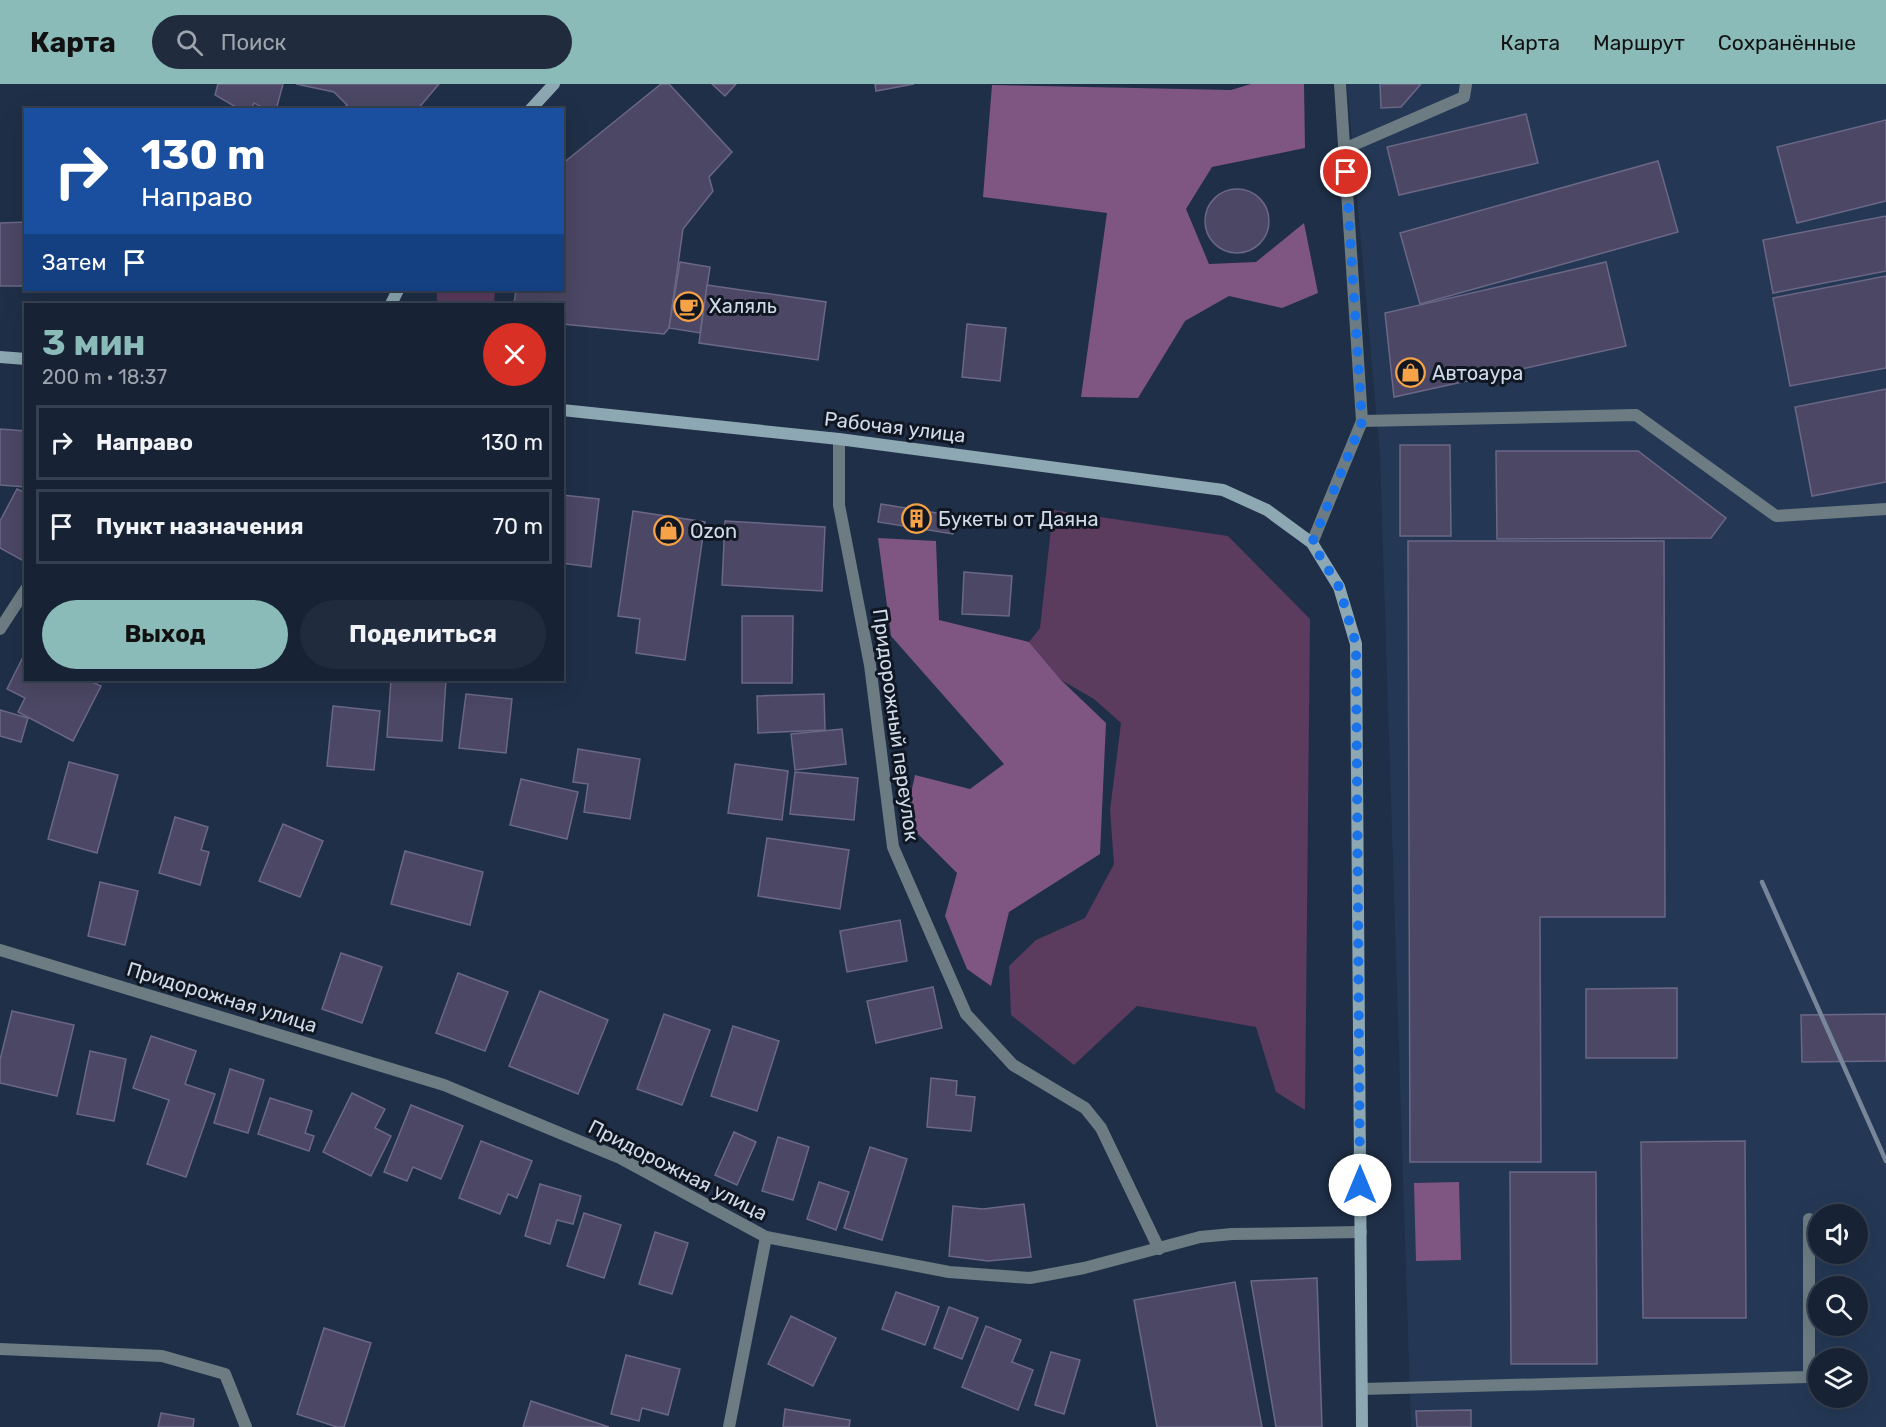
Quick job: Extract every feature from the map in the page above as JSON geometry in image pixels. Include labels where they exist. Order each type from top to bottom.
[{"type":"street","points":[[532,108],[554,84]]},
{"type":"street","points":[[1340,84],[1362,422],[1312,543],[1339,587],[1356,644],[1362,1427]]},
{"type":"street","points":[[1344,149],[1464,97],[1466,84]]},
{"type":"street","points":[[0,357],[24,358]]},
{"type":"street","name":"Рабочая улица","points":[[564,410],[839,439],[1222,490],[1267,510],[1312,543]]},
{"type":"street","points":[[1362,422],[1636,415],[1776,516],[1886,508]]},
{"type":"street","name":"Придорожный переулок","points":[[839,439],[839,505],[870,665],[893,847],[966,1014],[1013,1065],[1085,1108],[1101,1128],[1159,1249]]},
{"type":"street","points":[[0,630],[24,593]]},
{"type":"street","name":"Придорожная улица","points":[[0,950],[444,1085],[620,1158],[766,1237],[949,1272],[1030,1278],[1084,1268],[1200,1237],[1232,1234],[1361,1232]]},
{"type":"street","points":[[729,1427],[766,1237]]},
{"type":"street","points":[[1362,1389],[1809,1377],[1809,1264]]},
{"type":"street","points":[[0,1349],[162,1356],[225,1374],[246,1427]]},
{"type":"shaded area","points":[[1251,84],[1304,84],[1305,148],[1212,167],[1186,209],[1209,264],[1256,262],[1304,223],[1318,293],[1282,308],[1229,296],[1185,321],[1138,398],[1081,397],[1107,213],[983,197],[992,85],[1231,90]]},
{"type":"shaded area","points":[[1347,84],[1886,84],[1886,1427],[1411,1427],[1380,455]]},
{"type":"shaded area","points":[[437,291],[495,291],[494,303],[437,303]]},
{"type":"shaded area","points":[[1053,510],[1228,536],[1310,619],[1305,1110],[1276,1092],[1256,1027],[1137,1006],[1074,1065],[1011,1015],[1009,966],[1036,940],[1085,918],[1114,864],[1110,810],[1121,723],[1094,699],[1061,680],[1029,642],[1040,628]]},
{"type":"shaded area","points":[[878,538],[936,541],[939,620],[1029,642],[1061,680],[1106,723],[1100,854],[1009,912],[991,986],[967,969],[945,916],[957,873],[905,821],[915,775],[970,789],[1004,764],[891,636]]},
{"type":"shaded area","points":[[1459,1182],[1461,1260],[1416,1261],[1414,1183]]},
{"type":"building","points":[[218,84],[283,84],[277,108],[263,108],[254,103],[252,108],[238,108],[215,95]]},
{"type":"building","points":[[296,84],[439,84],[419,108],[344,108],[347,105],[334,92]]},
{"type":"building","points":[[661,84],[669,84],[732,152],[709,177],[713,191],[683,229],[669,328],[664,334],[564,324],[564,303],[514,303],[516,291],[564,291],[564,162]]},
{"type":"building","points":[[712,84],[736,84],[725,96]]},
{"type":"building","points":[[875,84],[914,84],[876,91]]},
{"type":"building","points":[[1380,84],[1421,84],[1401,107],[1381,108]]},
{"type":"building","points":[[1526,114],[1538,163],[1399,195],[1387,147]]},
{"type":"building","points":[[1886,120],[1886,201],[1797,223],[1777,147]]},
{"type":"building","points":[[1658,161],[1678,232],[1420,304],[1400,233]]},
{"type":"building","points":[[1237,189],[1255,195],[1263,203],[1269,221],[1263,239],[1255,247],[1237,253],[1219,247],[1211,239],[1205,221],[1211,203],[1219,195]]},
{"type":"building","points":[[1886,216],[1886,271],[1773,293],[1763,240]]},
{"type":"building","points":[[24,222],[24,286],[0,286],[0,223]]},
{"type":"building","name":"Халяль","points":[[680,262],[710,267],[700,333],[669,328]]},
{"type":"building","points":[[1606,262],[1626,346],[1394,397],[1385,313]]},
{"type":"building","points":[[1886,276],[1886,368],[1790,386],[1773,298]]},
{"type":"building","points":[[707,285],[826,302],[818,360],[699,343]]},
{"type":"building","points":[[967,324],[1006,328],[1000,381],[962,377]]},
{"type":"building","points":[[1886,389],[1886,482],[1812,496],[1795,407]]},
{"type":"building","points":[[0,429],[24,431],[24,487],[0,485]]},
{"type":"building","points":[[1400,445],[1450,445],[1451,536],[1400,536]]},
{"type":"building","points":[[1496,451],[1638,451],[1726,518],[1711,538],[1497,539]]},
{"type":"building","points":[[17,489],[24,492],[24,556],[22,560],[0,548],[0,521]]},
{"type":"building","points":[[564,495],[599,499],[591,567],[564,563]]},
{"type":"building","name":"Букеты от Даяна","points":[[881,504],[955,516],[953,534],[878,522]]},
{"type":"building","points":[[633,511],[705,522],[685,660],[636,653],[640,619],[618,616]]},
{"type":"building","points":[[725,521],[825,527],[822,591],[722,585]]},
{"type":"building","points":[[1408,541],[1664,541],[1665,917],[1540,917],[1541,1162],[1410,1162]]},
{"type":"building","points":[[964,572],[1012,576],[1009,616],[962,614]]},
{"type":"building","points":[[742,616],[793,616],[792,683],[742,683]]},
{"type":"building","points":[[24,655],[24,681],[90,681],[101,686],[73,741],[18,712],[25,698],[7,689]]},
{"type":"building","points":[[391,681],[446,681],[442,741],[387,737]]},
{"type":"building","points":[[466,694],[512,699],[506,753],[459,748]]},
{"type":"building","points":[[824,694],[825,730],[758,733],[757,696]]},
{"type":"building","points":[[333,706],[380,711],[374,770],[327,766]]},
{"type":"building","points":[[0,710],[28,718],[21,742],[0,736]]},
{"type":"building","points":[[842,729],[846,764],[795,770],[791,734]]},
{"type":"building","points":[[578,749],[640,759],[630,819],[584,812],[588,784],[573,782]]},
{"type":"building","points":[[69,762],[118,775],[97,853],[48,839]]},
{"type":"building","points":[[735,764],[788,771],[782,820],[728,813]]},
{"type":"building","points":[[795,772],[858,778],[854,820],[790,814]]},
{"type":"building","points":[[521,779],[578,792],[567,839],[510,825]]},
{"type":"building","points":[[175,817],[208,827],[201,850],[209,852],[200,885],[159,873]]},
{"type":"building","points":[[283,824],[323,841],[300,897],[259,881]]},
{"type":"building","points":[[767,838],[849,850],[840,909],[758,896]]},
{"type":"building","points":[[405,851],[483,872],[470,925],[391,904]]},
{"type":"building","points":[[100,882],[138,891],[125,945],[88,936]]},
{"type":"building","points":[[900,920],[907,961],[847,972],[840,931]]},
{"type":"building","points":[[341,953],[382,967],[362,1023],[322,1009]]},
{"type":"building","points":[[458,973],[508,992],[485,1051],[436,1033]]},
{"type":"building","points":[[933,987],[942,1028],[876,1043],[867,1001]]},
{"type":"building","points":[[1677,988],[1677,1058],[1586,1058],[1586,989]]},
{"type":"building","points":[[540,991],[608,1020],[578,1094],[509,1066]]},
{"type":"building","points":[[12,1011],[74,1025],[57,1096],[0,1083],[0,1060]]},
{"type":"building","points":[[664,1014],[710,1030],[682,1105],[637,1089]]},
{"type":"building","points":[[1886,1014],[1886,1061],[1802,1062],[1801,1015]]},
{"type":"building","points":[[733,1026],[779,1041],[757,1111],[711,1096]]},
{"type":"building","points":[[151,1036],[196,1051],[185,1084],[215,1094],[186,1177],[147,1164],[169,1100],[133,1088]]},
{"type":"building","points":[[90,1051],[126,1059],[114,1121],[77,1114]]},
{"type":"building","points":[[230,1069],[264,1080],[248,1133],[214,1123]]},
{"type":"building","points":[[931,1078],[957,1081],[956,1095],[975,1097],[971,1131],[927,1127]]},
{"type":"building","points":[[352,1093],[385,1109],[375,1128],[391,1136],[371,1176],[323,1152]]},
{"type":"building","points":[[270,1098],[312,1111],[305,1133],[314,1136],[309,1151],[258,1134]]},
{"type":"building","points":[[411,1105],[463,1126],[441,1179],[413,1167],[407,1181],[384,1172]]},
{"type":"building","points":[[734,1132],[756,1142],[737,1185],[715,1175]]},
{"type":"building","points":[[778,1137],[809,1147],[793,1200],[762,1191]]},
{"type":"building","points":[[481,1141],[532,1161],[517,1198],[508,1194],[500,1214],[459,1198]]},
{"type":"building","points":[[1745,1141],[1746,1318],[1643,1318],[1641,1142]]},
{"type":"building","points":[[870,1147],[907,1159],[882,1240],[844,1228]]},
{"type":"building","points":[[1510,1172],[1596,1172],[1597,1364],[1511,1364]]},
{"type":"building","points":[[819,1182],[849,1192],[836,1230],[807,1219]]},
{"type":"building","points":[[540,1184],[581,1196],[573,1224],[557,1220],[550,1244],[525,1236]]},
{"type":"building","points":[[1024,1204],[1031,1257],[988,1261],[949,1256],[953,1206],[983,1209]]},
{"type":"building","points":[[584,1213],[621,1225],[604,1278],[567,1266]]},
{"type":"building","points":[[655,1232],[688,1243],[672,1294],[639,1284]]},
{"type":"building","points":[[1317,1278],[1322,1427],[1276,1427],[1251,1281]]},
{"type":"building","points":[[1235,1282],[1262,1427],[1157,1427],[1134,1300]]},
{"type":"building","points":[[896,1292],[939,1307],[925,1345],[882,1329]]},
{"type":"building","points":[[949,1307],[978,1318],[962,1359],[934,1348]]},
{"type":"building","points":[[791,1316],[836,1338],[813,1386],[768,1364]]},
{"type":"building","points":[[986,1326],[1021,1340],[1012,1362],[1033,1370],[1018,1410],[962,1387]]},
{"type":"building","points":[[324,1328],[371,1343],[344,1427],[337,1427],[297,1414]]},
{"type":"building","points":[[1051,1352],[1080,1360],[1064,1414],[1035,1405]]},
{"type":"building","points":[[626,1355],[680,1369],[668,1415],[642,1408],[639,1421],[611,1414]]},
{"type":"building","points":[[531,1401],[609,1427],[523,1427]]},
{"type":"building","points":[[785,1409],[850,1420],[849,1427],[783,1427]]},
{"type":"building","points":[[1471,1410],[1471,1427],[1417,1427],[1416,1411]]},
{"type":"building","points":[[161,1413],[194,1419],[193,1427],[158,1427]]},
{"type":"railway","points":[[1762,882],[1886,1161]]},
{"type":"place","name":"Халяль","points":[[688,306]]},
{"type":"place","name":"Автоаура","points":[[1411,373]]},
{"type":"place","name":"Букеты от Даяна","points":[[917,519]]},
{"type":"place","name":"Ozon","points":[[669,531]]},
{"type":"route","points":[[1346,172],[1362,422],[1312,543],[1339,587],[1356,644],[1360,1185]]}]
